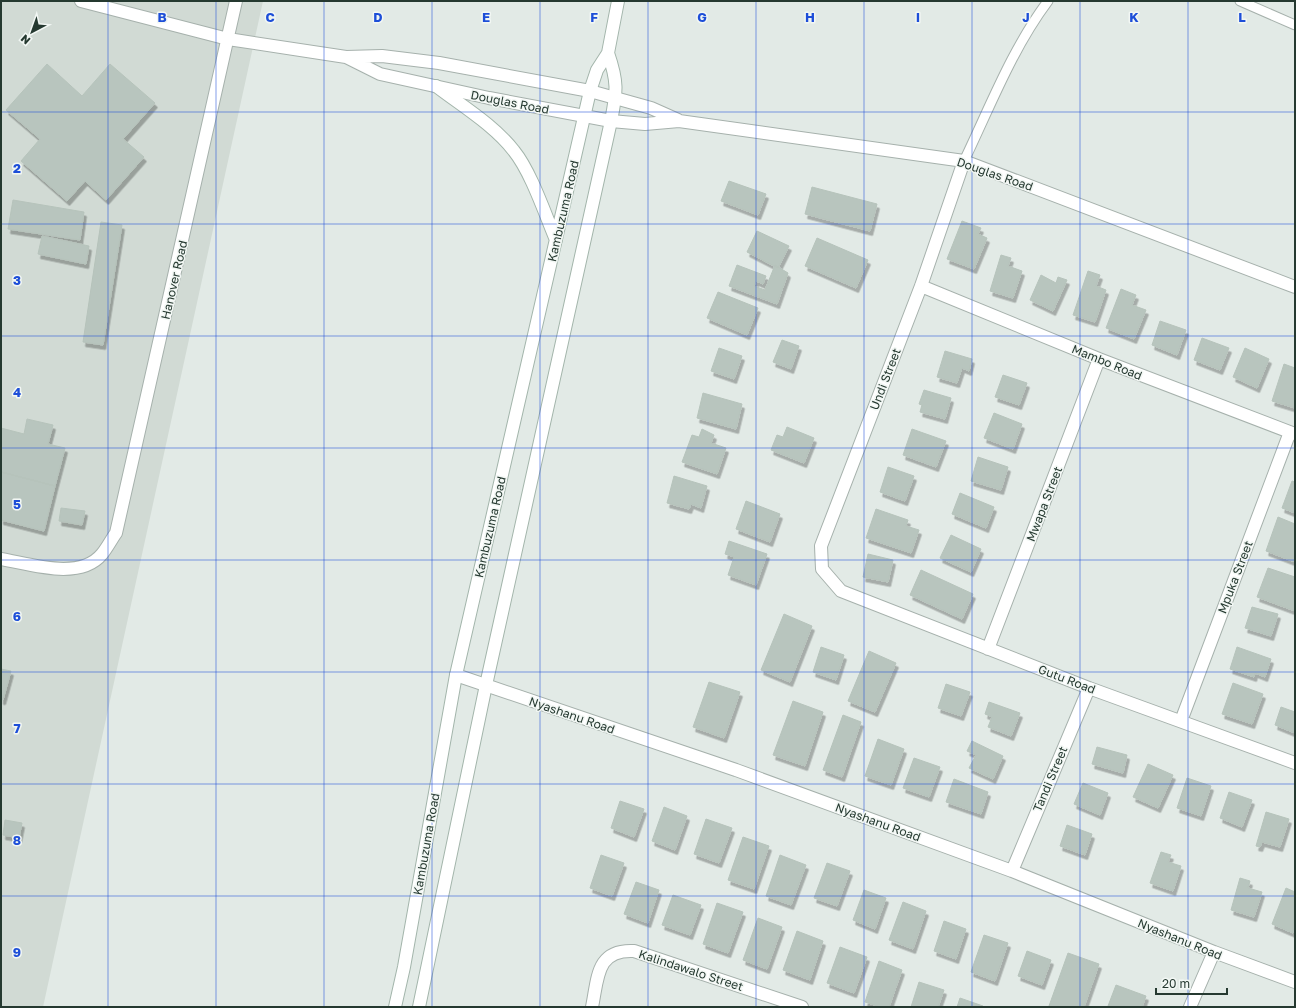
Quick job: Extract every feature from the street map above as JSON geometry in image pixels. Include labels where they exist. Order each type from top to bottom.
[{"type":"street","name":"Douglas Road","points":[[81,1],[228,39],[346,57],[382,56],[432,62],[590,91],[616,97],[651,108],[679,121]]},
{"type":"street","name":"Hanover Road","points":[[1,559],[53,569],[81,568],[102,555],[116,533],[236,1]]},
{"type":"street","name":"Kambuzuma Road","points":[[395,1007],[404,967],[456,675],[590,91],[597,70],[608,53],[618,1]]},
{"type":"street","points":[[419,1007],[486,685],[616,97],[616,76],[608,53]]},
{"type":"street","name":"Douglas Road","points":[[346,57],[380,74],[611,121],[645,124],[679,121],[964,161],[1295,287]]},
{"type":"street","points":[[436,86],[487,125],[515,152],[536,194],[556,240]]},
{"type":"street","name":"Undi Street","points":[[841,591],[822,569],[821,546],[921,286],[964,161]]},
{"type":"street","name":"Mambo Road","points":[[921,286],[1099,359],[1292,433]]},
{"type":"street","name":"Mwapa Street","points":[[988,649],[1099,359]]},
{"type":"street","name":"Mpuka Street","points":[[1181,722],[1292,433]]},
{"type":"street","name":"Gutu Road","points":[[841,591],[1089,688],[1295,763]]},
{"type":"street","name":"Nyashanu Road","points":[[456,675],[736,770],[1012,871],[1214,952],[1295,982]]},
{"type":"street","name":"Tandi Street","points":[[1012,871],[1089,688]]},
{"type":"street","name":"Kalindawalo Street","points":[[592,1007],[600,969],[608,956],[620,950],[634,951],[796,1006]]},
{"type":"street","points":[[1190,1007],[1214,952]]},
{"type":"lane","points":[[964,161],[1013,58],[1035,18],[1048,1]]},
{"type":"lane","points":[[1240,1],[1295,25]]},
{"type":"shaded area","points":[[1,1],[263,1],[43,1007],[1,1007]]},
{"type":"building","points":[[47,64],[82,96],[110,64],[155,103],[123,139],[144,157],[106,200],[85,181],[67,201],[21,161],[40,139],[6,110]]},
{"type":"building","points":[[729,181],[766,194],[758,215],[721,201]]},
{"type":"building","points":[[812,187],[877,204],[870,231],[805,214]]},
{"type":"building","points":[[13,200],[84,212],[80,240],[8,229]]},
{"type":"building","points":[[962,221],[981,228],[978,234],[987,238],[974,269],[947,259]]},
{"type":"building","points":[[101,222],[122,225],[103,345],[83,342]]},
{"type":"building","points":[[757,231],[789,246],[778,268],[747,252]]},
{"type":"building","points":[[42,236],[89,246],[86,264],[38,254]]},
{"type":"building","points":[[817,238],[868,260],[856,288],[805,266]]},
{"type":"building","points":[[1001,255],[1011,258],[1008,266],[1022,271],[1013,298],[990,291]]},
{"type":"building","points":[[737,265],[766,276],[763,284],[756,281],[754,286],[765,290],[775,265],[788,273],[777,304],[729,286]]},
{"type":"building","points":[[1088,271],[1100,275],[1096,286],[1106,290],[1095,322],[1073,315]]},
{"type":"building","points":[[1041,275],[1056,283],[1058,277],[1067,280],[1053,311],[1030,300]]},
{"type":"building","points":[[1121,289],[1136,295],[1132,305],[1146,310],[1134,339],[1106,328]]},
{"type":"building","points":[[718,292],[758,308],[747,335],[707,318]]},
{"type":"building","points":[[1160,321],[1186,330],[1177,355],[1152,345]]},
{"type":"building","points":[[1202,338],[1229,348],[1220,370],[1194,360]]},
{"type":"building","points":[[782,340],[799,346],[791,369],[773,362]]},
{"type":"building","points":[[719,348],[742,356],[734,379],[711,371]]},
{"type":"building","points":[[1245,348],[1269,359],[1257,388],[1233,377]]},
{"type":"building","points":[[945,351],[972,359],[969,371],[962,368],[957,383],[937,377]]},
{"type":"building","points":[[1284,364],[1295,368],[1295,408],[1272,401]]},
{"type":"building","points":[[1003,375],[1027,383],[1019,405],[995,397]]},
{"type":"building","points":[[924,390],[951,398],[945,419],[920,412],[922,405],[919,404]]},
{"type":"building","points":[[703,393],[742,404],[736,429],[697,418]]},
{"type":"building","points":[[994,413],[1022,424],[1013,449],[984,438]]},
{"type":"building","points":[[27,419],[53,425],[48,444],[65,448],[55,486],[1,472],[1,428],[24,434]]},
{"type":"building","points":[[787,427],[814,438],[804,463],[771,450],[777,435],[783,437]]},
{"type":"building","points":[[702,429],[714,435],[711,443],[726,448],[717,474],[682,462],[692,435],[699,437]]},
{"type":"building","points":[[912,429],[946,441],[936,467],[903,455]]},
{"type":"building","points":[[978,457],[1008,467],[1001,490],[971,481]]},
{"type":"building","points":[[888,467],[914,476],[905,501],[880,492]]},
{"type":"building","points":[[1,472],[55,486],[44,531],[1,520]]},
{"type":"building","points":[[674,476],[707,486],[701,508],[691,504],[689,509],[667,503]]},
{"type":"building","points":[[1292,481],[1295,482],[1295,513],[1282,508]]},
{"type":"building","points":[[960,493],[994,507],[986,528],[952,514]]},
{"type":"building","points":[[746,501],[780,514],[770,542],[736,529]]},
{"type":"building","points":[[61,508],[85,511],[82,525],[59,521]]},
{"type":"building","points":[[876,509],[908,520],[906,526],[919,530],[911,553],[866,538]]},
{"type":"building","points":[[1278,517],[1295,524],[1295,562],[1266,551]]},
{"type":"building","points":[[951,535],[981,549],[971,572],[940,558]]},
{"type":"building","points":[[729,541],[767,554],[756,585],[728,575],[734,557],[725,554]]},
{"type":"building","points":[[868,554],[893,560],[888,582],[863,577]]},
{"type":"building","points":[[1268,568],[1295,577],[1295,611],[1257,597]]},
{"type":"building","points":[[921,570],[973,594],[962,619],[910,595]]},
{"type":"building","points":[[1252,607],[1278,614],[1271,636],[1245,628]]},
{"type":"building","points":[[784,614],[812,626],[790,682],[761,670]]},
{"type":"building","points":[[821,647],[844,655],[836,680],[813,672]]},
{"type":"building","points":[[1237,647],[1271,659],[1265,677],[1255,673],[1254,677],[1230,669]]},
{"type":"building","points":[[869,651],[896,663],[875,712],[848,701]]},
{"type":"building","points":[[1,669],[11,671],[3,700],[1,700]]},
{"type":"building","points":[[709,682],[740,692],[724,738],[693,727]]},
{"type":"building","points":[[1233,683],[1263,694],[1252,724],[1222,714]]},
{"type":"building","points":[[946,684],[970,692],[961,716],[938,708]]},
{"type":"building","points":[[793,701],[823,712],[805,766],[773,755]]},
{"type":"building","points":[[989,702],[1020,713],[1011,736],[988,727],[992,717],[985,714]]},
{"type":"building","points":[[1281,707],[1295,712],[1295,733],[1275,725]]},
{"type":"building","points":[[843,715],[861,722],[842,777],[823,770]]},
{"type":"building","points":[[878,739],[904,749],[891,785],[865,776]]},
{"type":"building","points":[[972,741],[1003,756],[993,779],[969,768],[976,755],[967,751]]},
{"type":"building","points":[[1097,747],[1127,755],[1123,773],[1092,764]]},
{"type":"building","points":[[914,758],[940,767],[929,797],[903,788]]},
{"type":"building","points":[[1148,764],[1173,775],[1158,808],[1133,797]]},
{"type":"building","points":[[1187,778],[1211,786],[1201,816],[1177,808]]},
{"type":"building","points":[[954,779],[988,792],[981,814],[946,802]]},
{"type":"building","points":[[1083,783],[1108,793],[1100,815],[1074,804]]},
{"type":"building","points":[[1229,792],[1252,800],[1242,827],[1220,818]]},
{"type":"building","points":[[620,801],[644,809],[634,837],[611,828]]},
{"type":"building","points":[[664,807],[687,816],[675,850],[652,841]]},
{"type":"building","points":[[1266,812],[1289,819],[1280,847],[1262,842],[1260,847],[1256,846]]},
{"type":"building","points":[[706,819],[732,828],[719,863],[694,854]]},
{"type":"building","points":[[5,820],[22,823],[19,838],[3,835]]},
{"type":"building","points":[[1067,825],[1092,834],[1085,855],[1060,846]]},
{"type":"building","points":[[743,837],[769,846],[754,889],[728,880]]},
{"type":"building","points":[[1161,852],[1171,855],[1168,862],[1181,866],[1173,891],[1150,883]]},
{"type":"building","points":[[601,855],[624,863],[612,896],[590,888]]},
{"type":"building","points":[[780,855],[806,865],[791,905],[766,896]]},
{"type":"building","points":[[827,863],[850,871],[837,906],[814,898]]},
{"type":"building","points":[[1240,878],[1250,881],[1248,888],[1262,892],[1254,917],[1231,910]]},
{"type":"building","points":[[636,882],[659,890],[648,923],[624,914]]},
{"type":"building","points":[[1286,888],[1295,892],[1293,933],[1272,924]]},
{"type":"building","points":[[864,890],[886,898],[875,929],[853,920]]},
{"type":"building","points":[[673,895],[701,905],[690,935],[662,925]]},
{"type":"building","points":[[903,902],[926,911],[913,949],[889,940]]},
{"type":"building","points":[[717,903],[743,912],[728,953],[703,944]]},
{"type":"building","points":[[758,918],[782,927],[767,969],[743,960]]},
{"type":"building","points":[[944,921],[966,929],[956,959],[934,951]]},
{"type":"building","points":[[797,931],[823,941],[810,980],[783,970]]},
{"type":"building","points":[[984,935],[1008,943],[995,981],[971,972]]},
{"type":"building","points":[[840,947],[867,957],[854,993],[827,983]]},
{"type":"building","points":[[1027,951],[1051,960],[1042,985],[1018,976]]},
{"type":"building","points":[[1068,953],[1099,964],[1084,1007],[1052,1007],[1049,1006]]},
{"type":"building","points":[[879,961],[902,970],[889,1007],[880,1007],[865,1002]]},
{"type":"building","points":[[919,982],[944,990],[938,1007],[911,1007]]},
{"type":"building","points":[[1116,985],[1146,996],[1142,1007],[1108,1006]]},
{"type":"building","points":[[960,998],[983,1006],[983,1007],[957,1007]]}]
